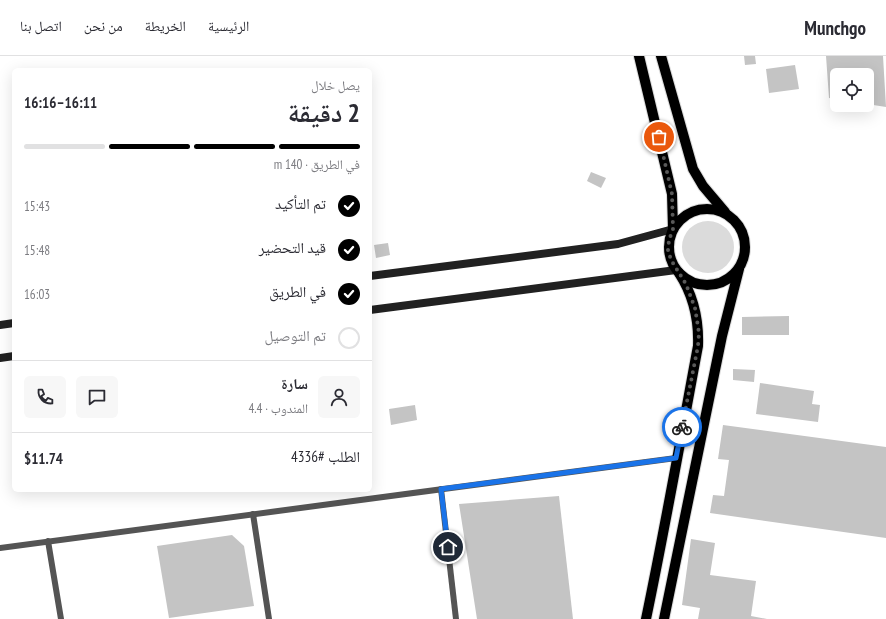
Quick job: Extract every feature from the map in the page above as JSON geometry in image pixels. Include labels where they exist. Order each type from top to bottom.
[{"type":"main road","points":[[639,56],[672,194],[673,229]]},
{"type":"main road","points":[[661,56],[693,169],[703,186],[736,221],[743,231],[746,243],[745,255],[739,269],[722,336],[664,619]]},
{"type":"main road","points":[[646,619],[662,545],[676,458],[698,346],[699,333],[695,308],[691,296],[686,284],[677,272],[671,260],[668,250],[669,240],[673,229],[680,219],[690,212],[702,208],[715,209],[727,213]]},
{"type":"main road","points":[[372,276],[618,244],[673,229]]},
{"type":"main road","points":[[372,310],[677,272],[698,285],[710,285],[721,283],[731,277],[739,269]]},
{"type":"main road","points":[[0,325],[12,323]]},
{"type":"main road","points":[[0,358],[12,356]]},
{"type":"lane","points":[[0,548],[676,458]]},
{"type":"lane","points":[[441,489],[456,619]]},
{"type":"lane","points":[[253,514],[269,619]]},
{"type":"lane","points":[[48,541],[61,619]]},
{"type":"shaded area","points":[[708,221],[718,223],[726,229],[732,237],[734,247],[732,257],[726,265],[718,271],[708,273],[698,271],[690,265],[684,257],[682,247],[684,237],[690,229],[698,223]]},
{"type":"building","points":[[744,56],[755,56],[756,64],[745,65]]},
{"type":"building","points":[[826,56],[883,56],[886,107],[874,105],[874,68],[830,68],[829,98]]},
{"type":"building","points":[[795,65],[799,89],[769,93],[766,69]]},
{"type":"building","points":[[591,172],[606,178],[601,188],[587,181]]},
{"type":"building","points":[[388,243],[390,255],[376,258],[374,245]]},
{"type":"building","points":[[789,316],[789,335],[742,335],[742,317]]},
{"type":"building","points":[[733,369],[755,370],[754,382],[733,380]]},
{"type":"building","points":[[760,383],[814,391],[812,404],[820,405],[818,422],[756,414]]},
{"type":"building","points":[[415,405],[417,420],[391,425],[389,409]]},
{"type":"building","points":[[723,425],[886,447],[886,538],[710,513],[713,495],[724,496],[729,460],[718,459]]},
{"type":"building","points":[[559,496],[573,619],[477,619],[459,504]]},
{"type":"building","points":[[232,535],[244,546],[254,606],[169,618],[157,546]]},
{"type":"building","points":[[691,539],[715,543],[710,575],[756,581],[751,616],[767,619],[698,619],[700,608],[682,605]]},
{"type":"way so far","points":[[659,137],[672,194],[673,229],[669,240],[668,250],[671,260],[686,284],[691,296],[698,321],[699,333],[698,346],[682,427]]},
{"type":"route","points":[[448,547],[441,489],[676,458],[682,427]]}]
